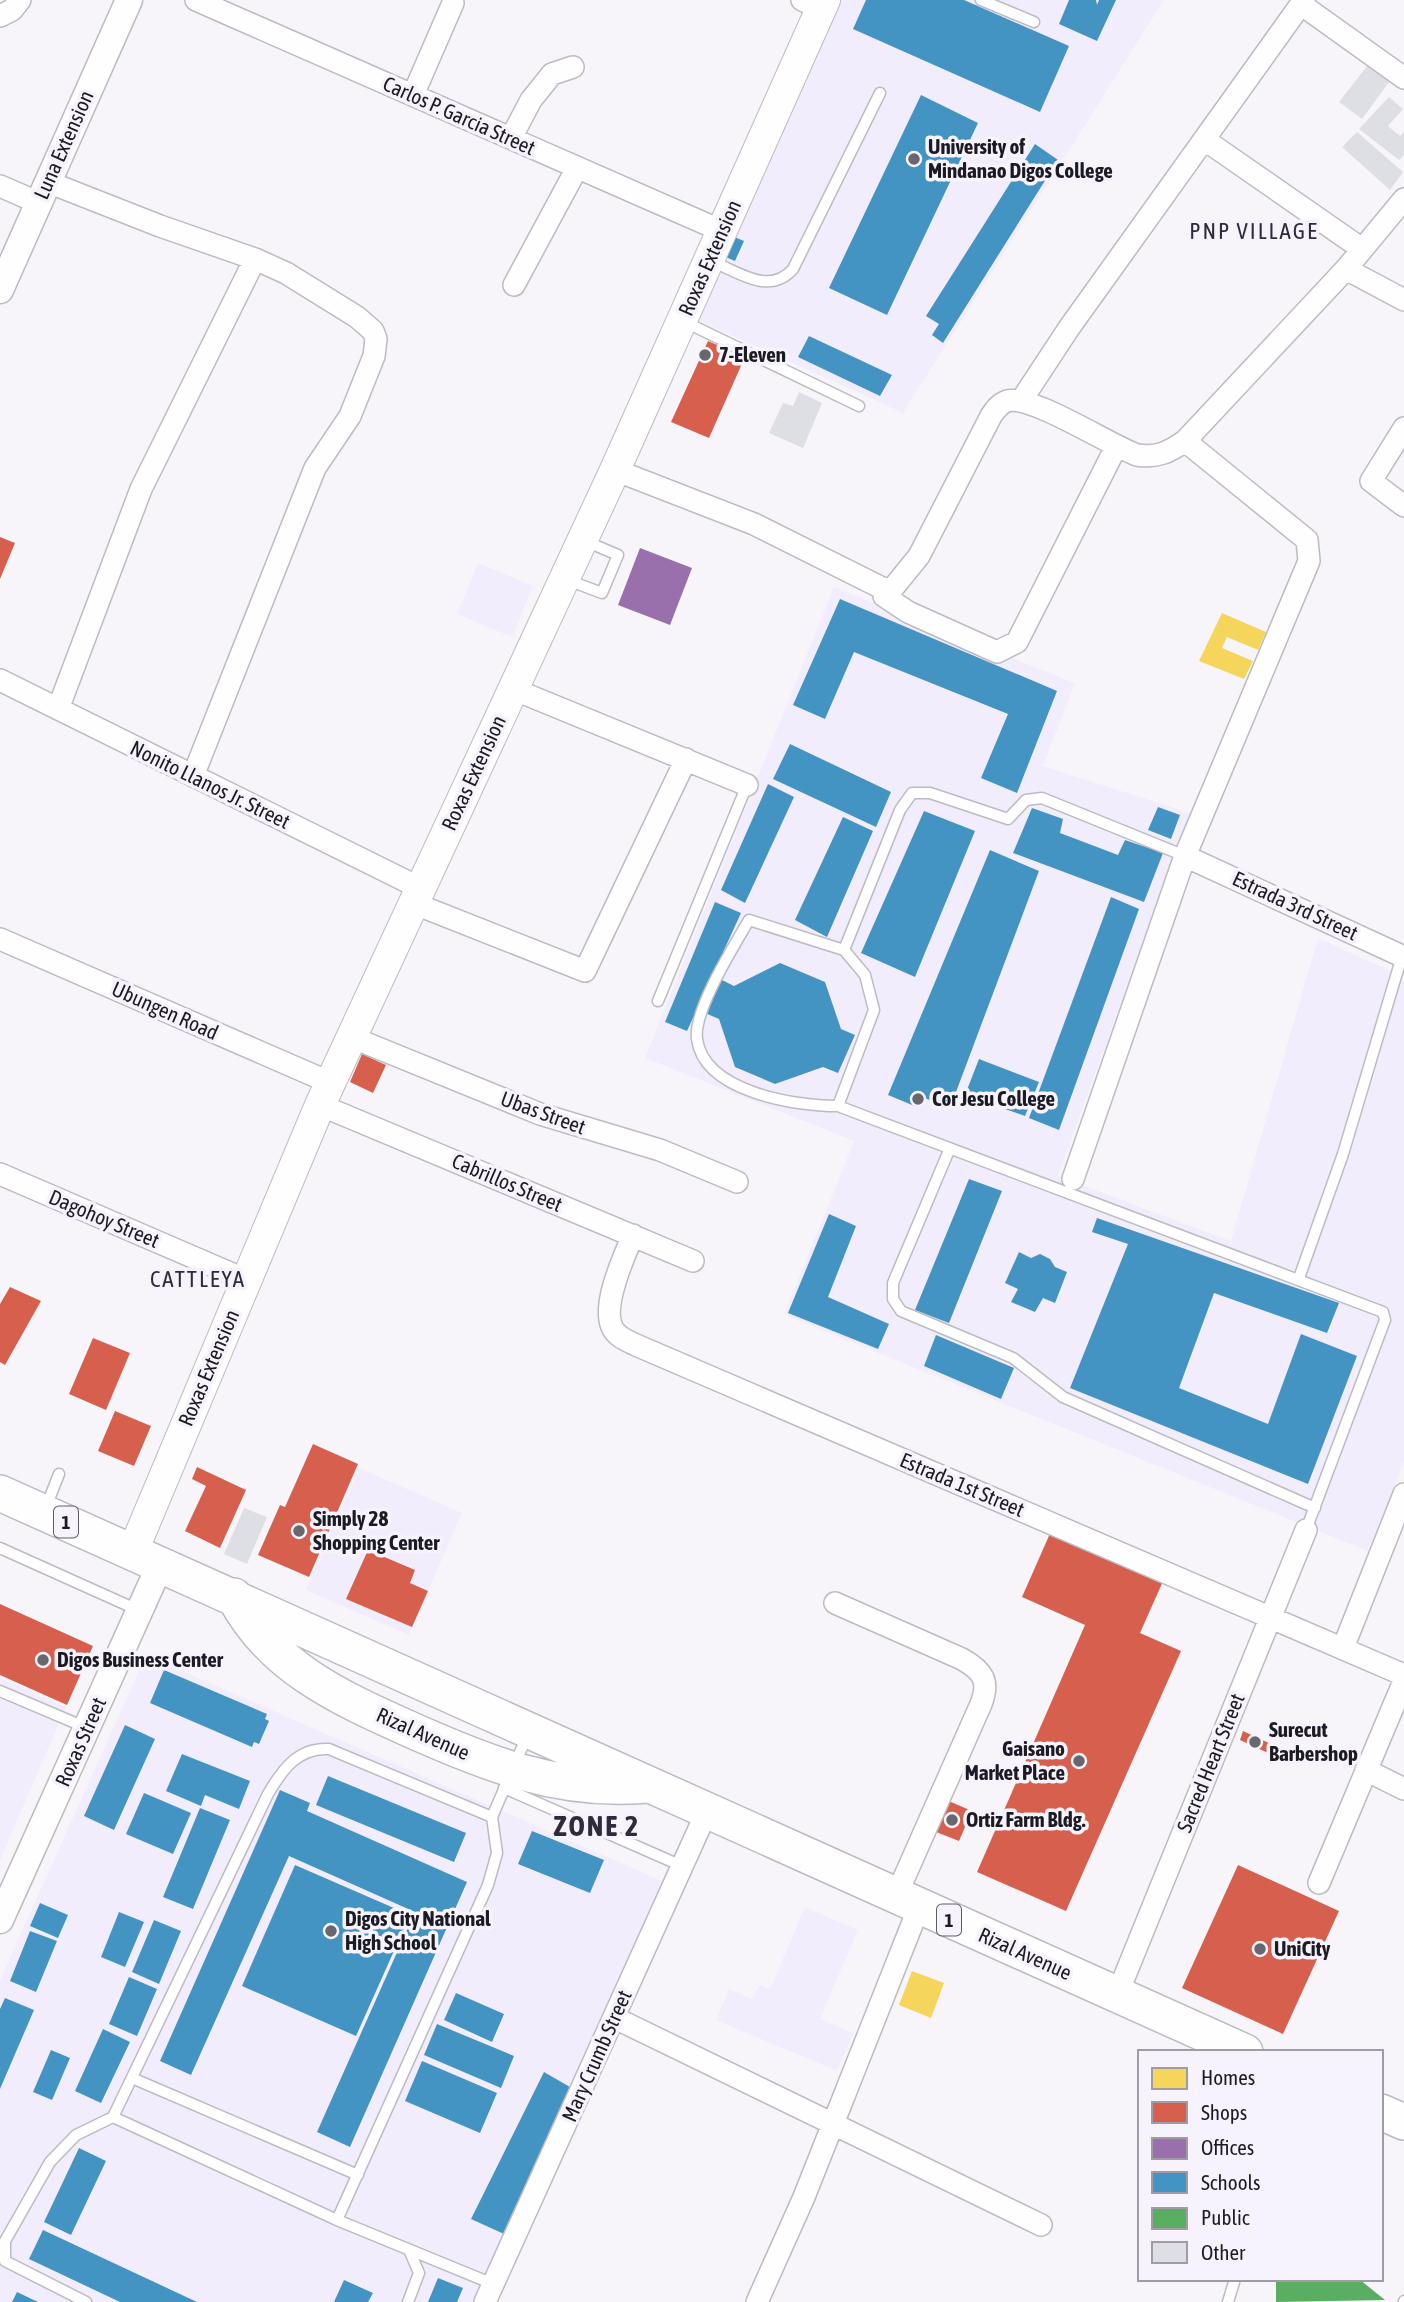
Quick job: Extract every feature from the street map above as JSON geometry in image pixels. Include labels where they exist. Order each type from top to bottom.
[{"type":"main road","name":"Roxas Extension","points":[[147,1557],[246,1280],[325,1094],[615,470],[722,231],[816,3]]},
{"type":"main road","name":"Rizal Avenue","points":[[0,1493],[1240,2050]]},
{"type":"main road","name":"Rizal Avenue","points":[[234,1596],[244,1617],[262,1639],[307,1678],[360,1707],[508,1779],[587,1786],[654,1785]]},
{"type":"main road","points":[[1383,2113],[1404,2122]]},
{"type":"street","points":[[0,16],[12,10],[20,0]]},
{"type":"street","name":"Luna Extension","points":[[0,290],[129,0]]},
{"type":"street","name":"Carlos P. Garcia Street","points":[[196,0],[722,231]]},
{"type":"street","points":[[1021,401],[1069,328],[1303,2],[1404,78]]},
{"type":"street","points":[[413,95],[453,3]]},
{"type":"street","points":[[511,138],[531,100],[552,74],[573,67]]},
{"type":"street","points":[[1205,140],[1362,249]]},
{"type":"street","points":[[514,285],[577,167]]},
{"type":"street","points":[[0,186],[43,192],[160,226],[255,258],[286,273],[357,317],[373,331],[376,346],[349,416],[315,468],[193,776]]},
{"type":"street","points":[[615,470],[754,524],[884,589],[896,585],[913,565],[997,407],[1007,401],[1021,401],[1137,455],[1154,456],[1169,452],[1185,441],[1346,269],[1404,199]]},
{"type":"street","points":[[58,709],[141,489],[255,258]]},
{"type":"street","points":[[1346,269],[1404,300]]},
{"type":"street","points":[[1404,428],[1371,481],[1404,506]]},
{"type":"street","points":[[1071,1185],[1185,856],[1306,571],[1311,553],[1307,540],[1301,534],[1185,441]]},
{"type":"street","points":[[884,589],[884,596],[908,612],[998,652],[1017,642],[1116,447]]},
{"type":"street","name":"Nonito Llanos Jr. Street","points":[[0,680],[193,776],[417,896],[585,971],[686,759]]},
{"type":"street","points":[[513,689],[747,785]]},
{"type":"street","name":"Estrada 3rd Street","points":[[1185,856],[1403,952]]},
{"type":"street","name":"Ubungen Road","points":[[0,939],[325,1094]]},
{"type":"street","name":"Ubas Street","points":[[351,1037],[573,1126],[673,1155],[737,1182]]},
{"type":"street","name":"Cabrillos Street","points":[[325,1094],[693,1261]]},
{"type":"street","name":"Dagohoy Street","points":[[0,1174],[246,1280]]},
{"type":"street","name":"Estrada 1st Street","points":[[633,1235],[610,1304],[609,1321],[617,1334],[636,1345],[1404,1675]]},
{"type":"street","points":[[1343,1648],[1404,1494]]},
{"type":"street","name":"Sacred Heart Street","points":[[1116,1996],[1306,1530]]},
{"type":"street","name":"Roxas Street","points":[[0,1920],[140,1611],[147,1557]]},
{"type":"street","points":[[757,2302],[833,2125],[908,1901],[981,1704],[986,1683],[979,1669],[962,1659],[835,1603]]},
{"type":"street","points":[[1319,1884],[1404,1681]]},
{"type":"street","points":[[1366,1770],[1404,1789]]},
{"type":"street","name":"Mary Crumb Street","points":[[489,2293],[708,1809]]},
{"type":"street","points":[[615,2018],[1041,2225]]},
{"type":"lane","points":[[981,0],[1034,22]]},
{"type":"lane","points":[[709,261],[761,282],[778,282],[785,278],[793,269],[880,93]]},
{"type":"lane","points":[[682,321],[859,406]]},
{"type":"lane","points":[[565,579],[601,593],[618,555],[583,540]]},
{"type":"lane","points":[[658,1001],[747,785]]},
{"type":"lane","points":[[844,950],[900,810],[912,793],[930,793],[1008,819],[1026,800],[1042,798],[1185,856]]},
{"type":"lane","points":[[838,1106],[874,1010],[865,975],[844,950],[749,920],[717,976],[696,1037],[704,1061],[728,1082],[782,1101],[811,1106],[838,1106],[950,1148],[1071,1185],[1379,1308],[1386,1316],[1306,1530]]},
{"type":"lane","points":[[1299,1278],[1363,1089],[1403,952]]},
{"type":"lane","points":[[950,1148],[893,1283],[893,1299],[901,1311],[1013,1358],[1063,1397],[1315,1508]]},
{"type":"lane","points":[[44,1512],[59,1474]]},
{"type":"lane","points":[[0,1548],[140,1611]]},
{"type":"lane","points":[[0,1691],[87,1728]]},
{"type":"lane","points":[[337,2220],[488,1885],[497,1853],[492,1817],[530,1729]]},
{"type":"lane","points":[[86,2302],[5,2262],[5,2241],[50,2162],[76,2135],[113,2117],[268,1794],[288,1765],[300,1755],[323,1748],[338,1751],[492,1817]]},
{"type":"lane","points":[[508,1779],[682,1866]]},
{"type":"lane","points":[[132,2078],[358,2175]]},
{"type":"lane","points":[[113,2117],[410,2252],[489,2293]]},
{"type":"lane","points":[[408,2302],[419,2273],[410,2252]]},
{"type":"lane","points":[[1228,2302],[1234,2281]]},
{"type":"shaded area","name":"University of Mindanao Digos College","points":[[837,0],[1164,0],[903,413],[693,318]]},
{"type":"shaded area","points":[[478,563],[533,586],[512,637],[457,614]]},
{"type":"shaded area","name":"Cor Jesu College","points":[[834,587],[1075,683],[1043,766],[1190,813],[1058,1176],[1231,1241],[1318,938],[1404,977],[1404,1462],[1368,1551],[784,1315],[854,1141],[645,1058]]},
{"type":"shaded area","points":[[359,1468],[462,1513],[409,1635],[306,1590]]},
{"type":"shaded area","name":"Digos City National High School","points":[[146,1655],[662,1881],[473,2302],[0,2302],[0,1980]]},
{"type":"shaded area","points":[[0,1678],[66,1707],[0,1860]]},
{"type":"shaded area","points":[[805,1907],[858,1930],[820,2019],[853,2033],[837,2071],[716,2020],[729,1989],[752,1999],[759,1985],[770,1989]]},
{"type":"building: Homes","points":[[1222,613],[1266,632],[1258,650],[1227,637],[1222,648],[1253,661],[1244,679],[1199,661]]},
{"type":"building: Homes","points":[[912,1971],[944,1983],[931,2018],[899,2005]]},
{"type":"building: Shops","points":[[708,341],[745,357],[709,438],[671,422]]},
{"type":"building: Shops","points":[[0,537],[15,543],[0,579]]},
{"type":"building: Shops","points":[[362,1054],[386,1065],[373,1093],[350,1082]]},
{"type":"building: Shops","points":[[10,1287],[41,1301],[5,1365],[0,1362],[0,1304]]},
{"type":"building: Shops","points":[[93,1338],[130,1353],[106,1410],[69,1394]]},
{"type":"building: Shops","points":[[115,1411],[151,1426],[134,1466],[98,1451]]},
{"type":"building: Shops","name":"Simply 28 Shopping Center","points":[[313,1444],[358,1464],[309,1577],[258,1555],[280,1505],[285,1507]]},
{"type":"building: Shops","points":[[197,1467],[246,1490],[220,1548],[185,1531],[206,1486],[192,1479]]},
{"type":"building: Shops","name":"Gaisano Market Place","points":[[1052,1529],[1164,1579],[1140,1633],[1181,1651],[1066,1911],[977,1872],[1085,1625],[1022,1597]]},
{"type":"building: Shops","points":[[368,1550],[415,1570],[410,1583],[428,1591],[412,1627],[346,1599]]},
{"type":"building: Shops","name":"Digos Business Center","points":[[0,1604],[93,1646],[67,1705],[0,1675]]},
{"type":"building: Shops","name":"Surecut Barbershop","points":[[1243,1731],[1271,1744],[1268,1753],[1240,1740]]},
{"type":"building: Shops","name":"Ortiz Farm Bldg.","points":[[944,1799],[972,1811],[959,1841],[931,1830]]},
{"type":"building: Shops","name":"UniCity","points":[[1238,1865],[1339,1911],[1283,2034],[1182,1988]]},
{"type":"building: Offices","points":[[640,548],[692,568],[670,625],[618,605]]},
{"type":"building: Schools","points":[[866,0],[964,0],[1069,46],[1040,112],[853,29]]},
{"type":"building: Schools","points":[[1069,0],[1096,0],[1097,5],[1099,0],[1116,0],[1097,41],[1059,24]]},
{"type":"building: Schools","points":[[921,95],[978,123],[887,315],[829,288]]},
{"type":"building: Schools","points":[[1035,144],[1058,160],[943,343],[932,335],[939,324],[926,316]]},
{"type":"building: Schools","points":[[732,236],[744,241],[735,261],[723,256]]},
{"type":"building: Schools","points":[[809,336],[892,375],[880,396],[798,357]]},
{"type":"building: Schools","points":[[840,599],[1057,691],[1017,793],[981,778],[1008,714],[854,652],[825,719],[793,705]]},
{"type":"building: Schools","points":[[790,744],[891,792],[876,827],[773,779]]},
{"type":"building: Schools","points":[[768,784],[794,797],[745,903],[721,890]]},
{"type":"building: Schools","points":[[1158,807],[1180,815],[1171,839],[1148,830]]},
{"type":"building: Schools","points":[[1032,808],[1063,819],[1060,833],[1118,855],[1125,840],[1163,853],[1144,902],[1013,853]]},
{"type":"building: Schools","points":[[924,811],[975,831],[915,977],[861,953]]},
{"type":"building: Schools","points":[[843,817],[873,831],[827,937],[795,920]]},
{"type":"building: Schools","points":[[990,850],[1039,871],[950,1108],[922,1097],[917,1107],[888,1095]]},
{"type":"building: Schools","points":[[1111,897],[1139,909],[1059,1130],[1029,1118]]},
{"type":"building: Schools","points":[[715,902],[741,913],[687,1031],[665,1022]]},
{"type":"building: Schools","points":[[780,963],[825,982],[841,1029],[855,1035],[838,1073],[823,1067],[775,1084],[735,1067],[719,1019],[705,1013],[720,979],[734,986]]},
{"type":"building: Schools","points":[[979,1059],[1039,1082],[1025,1116],[965,1095]]},
{"type":"building: Schools","points":[[969,1179],[1002,1191],[949,1323],[915,1310]]},
{"type":"building: Schools","points":[[829,1214],[856,1226],[828,1297],[889,1324],[878,1349],[788,1313]]},
{"type":"building: Schools","points":[[1097,1218],[1339,1303],[1327,1333],[1214,1293],[1179,1388],[1268,1424],[1301,1334],[1357,1356],[1308,1484],[1070,1388],[1128,1244],[1092,1232]]},
{"type":"building: Schools","points":[[1019,1252],[1031,1258],[1040,1254],[1050,1259],[1055,1267],[1067,1272],[1055,1303],[1043,1298],[1035,1312],[1011,1302],[1018,1289],[1005,1283]]},
{"type":"building: Schools","points":[[936,1335],[1014,1368],[1001,1399],[924,1366]]},
{"type":"building: Schools","points":[[164,1670],[267,1714],[265,1719],[269,1721],[259,1744],[254,1742],[252,1747],[150,1703]]},
{"type":"building: Schools","points":[[125,1725],[155,1739],[114,1830],[84,1816]]},
{"type":"building: Schools","points":[[182,1754],[250,1781],[239,1809],[205,1795],[201,1806],[166,1791]]},
{"type":"building: Schools","points":[[328,1776],[466,1833],[454,1862],[316,1805]]},
{"type":"building: Schools","points":[[280,1790],[310,1803],[307,1811],[467,1882],[350,2147],[317,2132],[415,1912],[289,1856],[191,2075],[160,2061]]},
{"type":"building: Schools","points":[[144,1793],[191,1813],[173,1854],[126,1834]]},
{"type":"building: Schools","points":[[200,1808],[230,1820],[193,1909],[163,1897]]},
{"type":"building: Schools","points":[[532,1831],[604,1860],[590,1893],[518,1864]]},
{"type":"building: Schools","points":[[295,1865],[410,1915],[356,2036],[242,1986]]},
{"type":"building: Schools","points":[[40,1903],[68,1915],[58,1938],[30,1926]]},
{"type":"building: Schools","points":[[119,1912],[144,1922],[125,1967],[101,1957]]},
{"type":"building: Schools","points":[[154,1920],[181,1931],[159,1984],[132,1972]]},
{"type":"building: Schools","points":[[30,1931],[57,1941],[36,1992],[10,1981]]},
{"type":"building: Schools","points":[[129,1977],[157,1989],[137,2036],[109,2024]]},
{"type":"building: Schools","points":[[456,1993],[504,2014],[492,2042],[444,2020]]},
{"type":"building: Schools","points":[[5,1998],[34,2010],[0,2089],[0,2009]]},
{"type":"building: Schools","points":[[437,2024],[514,2056],[501,2088],[424,2055]]},
{"type":"building: Schools","points":[[103,2029],[130,2042],[101,2103],[75,2091]]},
{"type":"building: Schools","points":[[51,2050],[70,2058],[52,2100],[33,2092]]},
{"type":"building: Schools","points":[[422,2061],[497,2093],[480,2133],[405,2101]]},
{"type":"building: Schools","points":[[544,2072],[570,2087],[504,2234],[471,2219]]},
{"type":"building: Schools","points":[[79,2148],[106,2161],[71,2235],[44,2222]]},
{"type":"building: Schools","points":[[43,2230],[197,2302],[120,2302],[29,2259]]},
{"type":"building: Schools","points":[[438,2278],[463,2288],[457,2302],[428,2302]]},
{"type":"building: Schools","points":[[344,2280],[373,2293],[368,2302],[334,2302]]},
{"type":"building: Schools","points":[[17,2292],[38,2302],[12,2302]]},
{"type":"building: Public","points":[[1276,2281],[1361,2281],[1385,2300],[1276,2302]]},
{"type":"building: Other","points":[[1368,65],[1389,82],[1362,119],[1339,102]]},
{"type":"building: Other","points":[[1389,97],[1403,109],[1388,126],[1400,136],[1404,132],[1404,155],[1399,160],[1359,129]]},
{"type":"building: Other","points":[[1357,132],[1403,172],[1390,190],[1342,147]]},
{"type":"building: Other","points":[[799,392],[822,403],[803,448],[769,433],[783,403],[793,406]]},
{"type":"building: Other","points":[[244,1508],[267,1517],[247,1564],[224,1554]]},
{"type":"place","name":"University of Mindanao Digos College","points":[[914,159]]},
{"type":"place","name":"7-Eleven","points":[[705,355]]},
{"type":"place","name":"Cor Jesu College","points":[[918,1099]]},
{"type":"place","name":"Simply 28 Shopping Center","points":[[299,1531]]},
{"type":"place","name":"Digos Business Center","points":[[43,1660]]},
{"type":"place","name":"Surecut Barbershop","points":[[1255,1742]]},
{"type":"place","name":"Gaisano Market Place","points":[[1079,1761]]},
{"type":"place","name":"Ortiz Farm Bldg.","points":[[952,1820]]},
{"type":"place","name":"Digos City National High School","points":[[331,1931]]},
{"type":"place","name":"UniCity","points":[[1260,1949]]},
{"type":"district","name":"PNP VILLAGE","points":[[1254,231]]},
{"type":"district","name":"CATTLEYA","points":[[198,1279]]},
{"type":"district","name":"ZONE 2","points":[[597,1826]]}]
